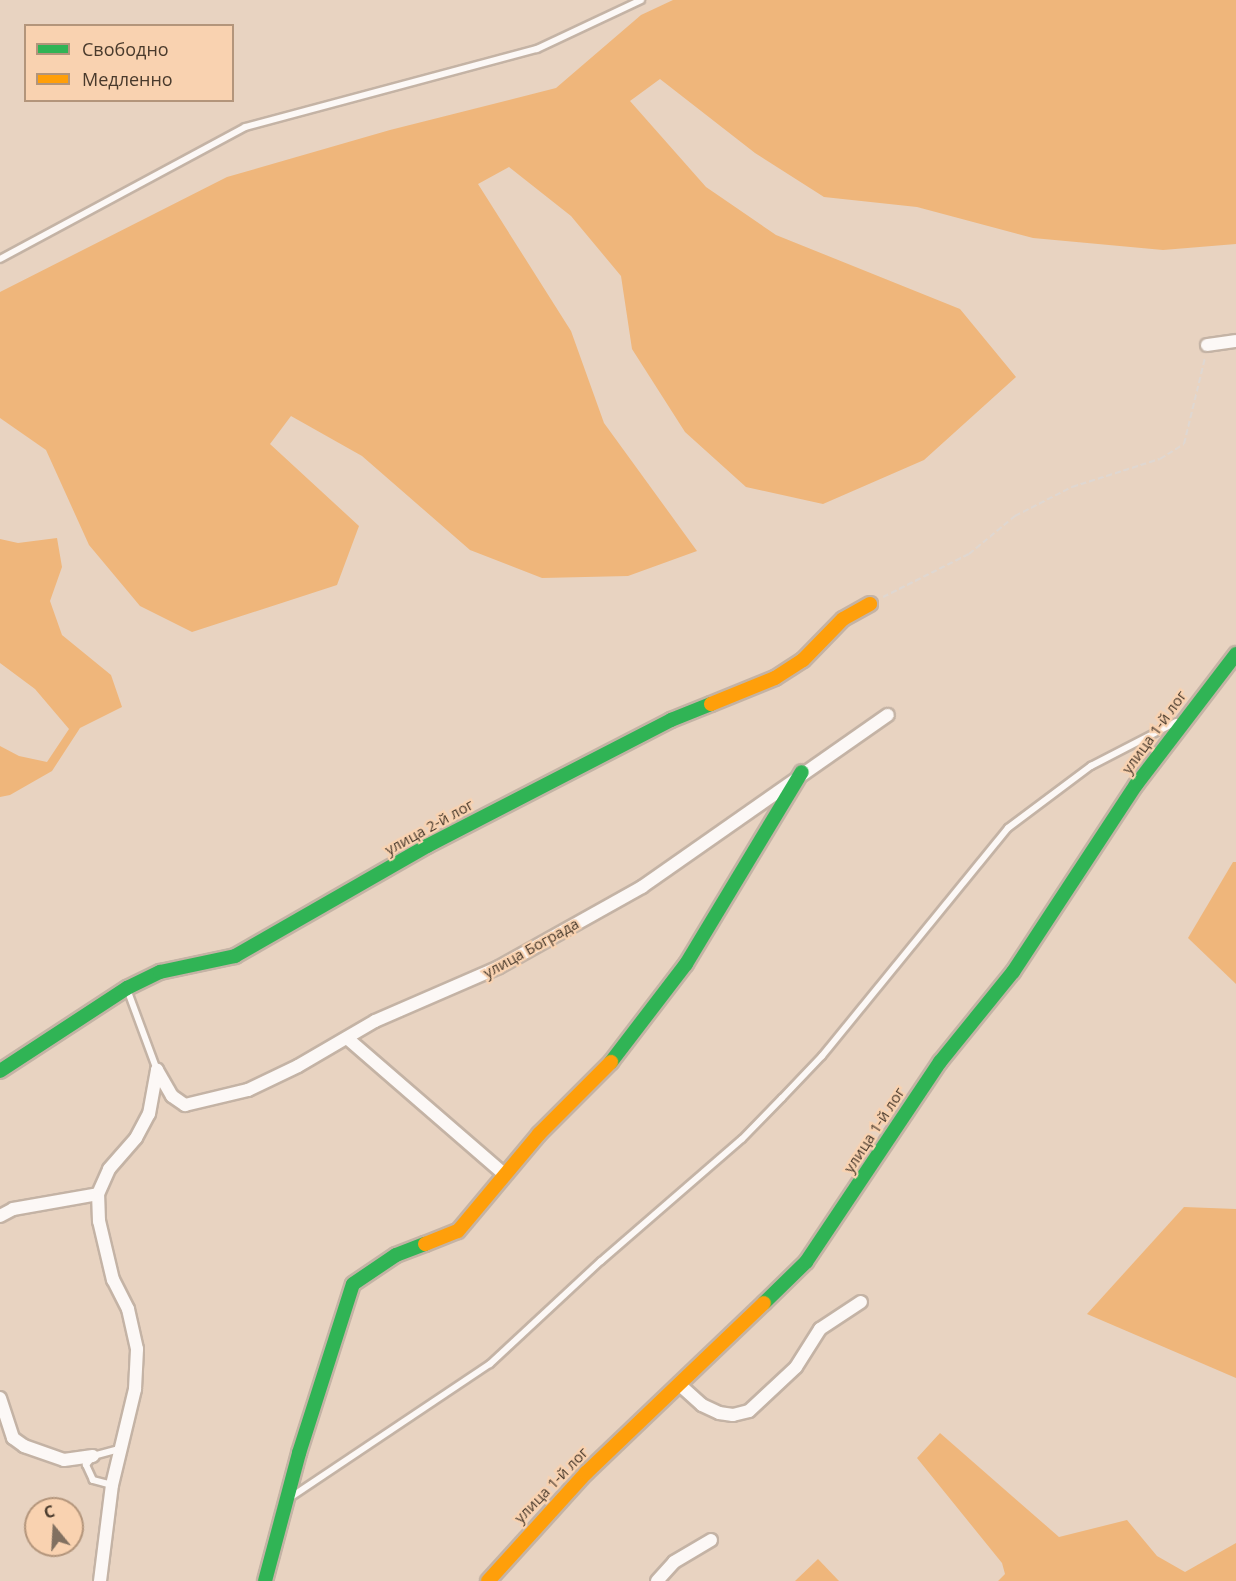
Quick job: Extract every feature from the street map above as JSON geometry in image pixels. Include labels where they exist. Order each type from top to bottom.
[{"type":"street","points":[[1207,345],[1236,341]]},
{"type":"street","name":"улица 2-й лог","points":[[0,1071],[127,988],[160,972],[235,956],[427,846],[527,794],[671,720],[775,678],[803,660],[843,619],[870,604]]},
{"type":"street","name":"улица 1-й лог","points":[[488,1581],[586,1473],[681,1386],[807,1262],[914,1100],[1013,972],[1136,785],[1236,654]]},
{"type":"street","name":"улица Бограда","points":[[157,1070],[172,1096],[185,1105],[200,1104],[248,1090],[375,1021],[499,967],[642,887],[746,817],[802,772],[888,715]]},
{"type":"street","points":[[265,1581],[287,1500],[353,1284],[396,1255],[458,1231],[476,1213],[503,1173],[603,1073],[686,964],[802,772]]},
{"type":"street","points":[[347,1038],[503,1173]]},
{"type":"street","points":[[100,1581],[112,1485],[135,1389],[137,1348],[128,1309],[113,1280],[99,1221],[98,1194],[109,1169],[136,1138],[149,1114],[157,1070]]},
{"type":"street","points":[[0,1216],[13,1209],[98,1194]]},
{"type":"street","points":[[681,1386],[702,1405],[718,1413],[733,1415],[749,1411],[796,1367],[820,1329],[861,1302]]},
{"type":"street","points":[[0,1398],[13,1438],[24,1446],[64,1460],[93,1456]]},
{"type":"street","points":[[657,1581],[674,1562],[711,1540]]},
{"type":"lane","points":[[0,258],[245,127],[537,49],[640,0]]},
{"type":"lane","points":[[287,1500],[490,1364],[601,1261],[742,1138],[822,1056],[1008,828],[1091,766],[1190,713]]},
{"type":"lane","points":[[127,988],[157,1070]]},
{"type":"lane","points":[[112,1485],[101,1485],[87,1474],[86,1465],[93,1456],[121,1449]]},
{"type":"path","points":[[870,604],[969,554],[1015,516],[1072,487],[1160,459],[1184,444],[1207,345]]},
{"type":"shaded area","points":[[673,0],[1236,0],[1236,244],[1163,250],[1033,238],[917,207],[824,197],[755,153],[660,79],[630,101],[706,187],[776,235],[960,309],[1016,377],[924,460],[823,504],[746,487],[685,432],[632,349],[621,276],[571,216],[509,167],[478,184],[571,331],[604,423],[697,551],[628,576],[542,578],[470,550],[362,456],[291,416],[270,444],[359,526],[337,585],[192,632],[140,606],[89,545],[46,450],[0,418],[0,292],[227,177],[390,130],[556,88],[641,15]]},
{"type":"shaded area","points":[[57,538],[62,567],[50,601],[62,635],[111,675],[122,707],[80,728],[52,771],[10,795],[0,797],[0,746],[19,756],[47,762],[69,729],[35,689],[0,663],[0,539],[18,543]]},
{"type":"shaded area","points":[[1233,862],[1236,862],[1236,984],[1188,938]]},
{"type":"shaded area","points":[[1184,1207],[1236,1209],[1236,1378],[1087,1314]]},
{"type":"shaded area","points":[[940,1433],[1059,1537],[1127,1520],[1157,1556],[1185,1572],[1236,1543],[1236,1581],[998,1581],[1005,1574],[1002,1563],[917,1458]]},
{"type":"shaded area","points":[[818,1559],[839,1581],[795,1581]]},
{"type":"traffic: fast","points":[[764,1303],[806,1262],[940,1062],[1013,972],[1136,785],[1236,654]]},
{"type":"traffic: fast","points":[[0,1071],[127,988],[160,972],[235,956],[427,846],[671,720],[711,704]]},
{"type":"traffic: fast","points":[[611,1062],[686,964],[802,772]]},
{"type":"traffic: fast","points":[[265,1581],[299,1453],[353,1284],[396,1255],[425,1244]]},
{"type":"traffic: slow","points":[[711,704],[775,678],[803,660],[843,619],[870,604]]},
{"type":"traffic: slow","points":[[425,1244],[458,1231],[539,1134],[611,1062]]},
{"type":"traffic: slow","points":[[488,1581],[586,1473],[764,1303]]}]
